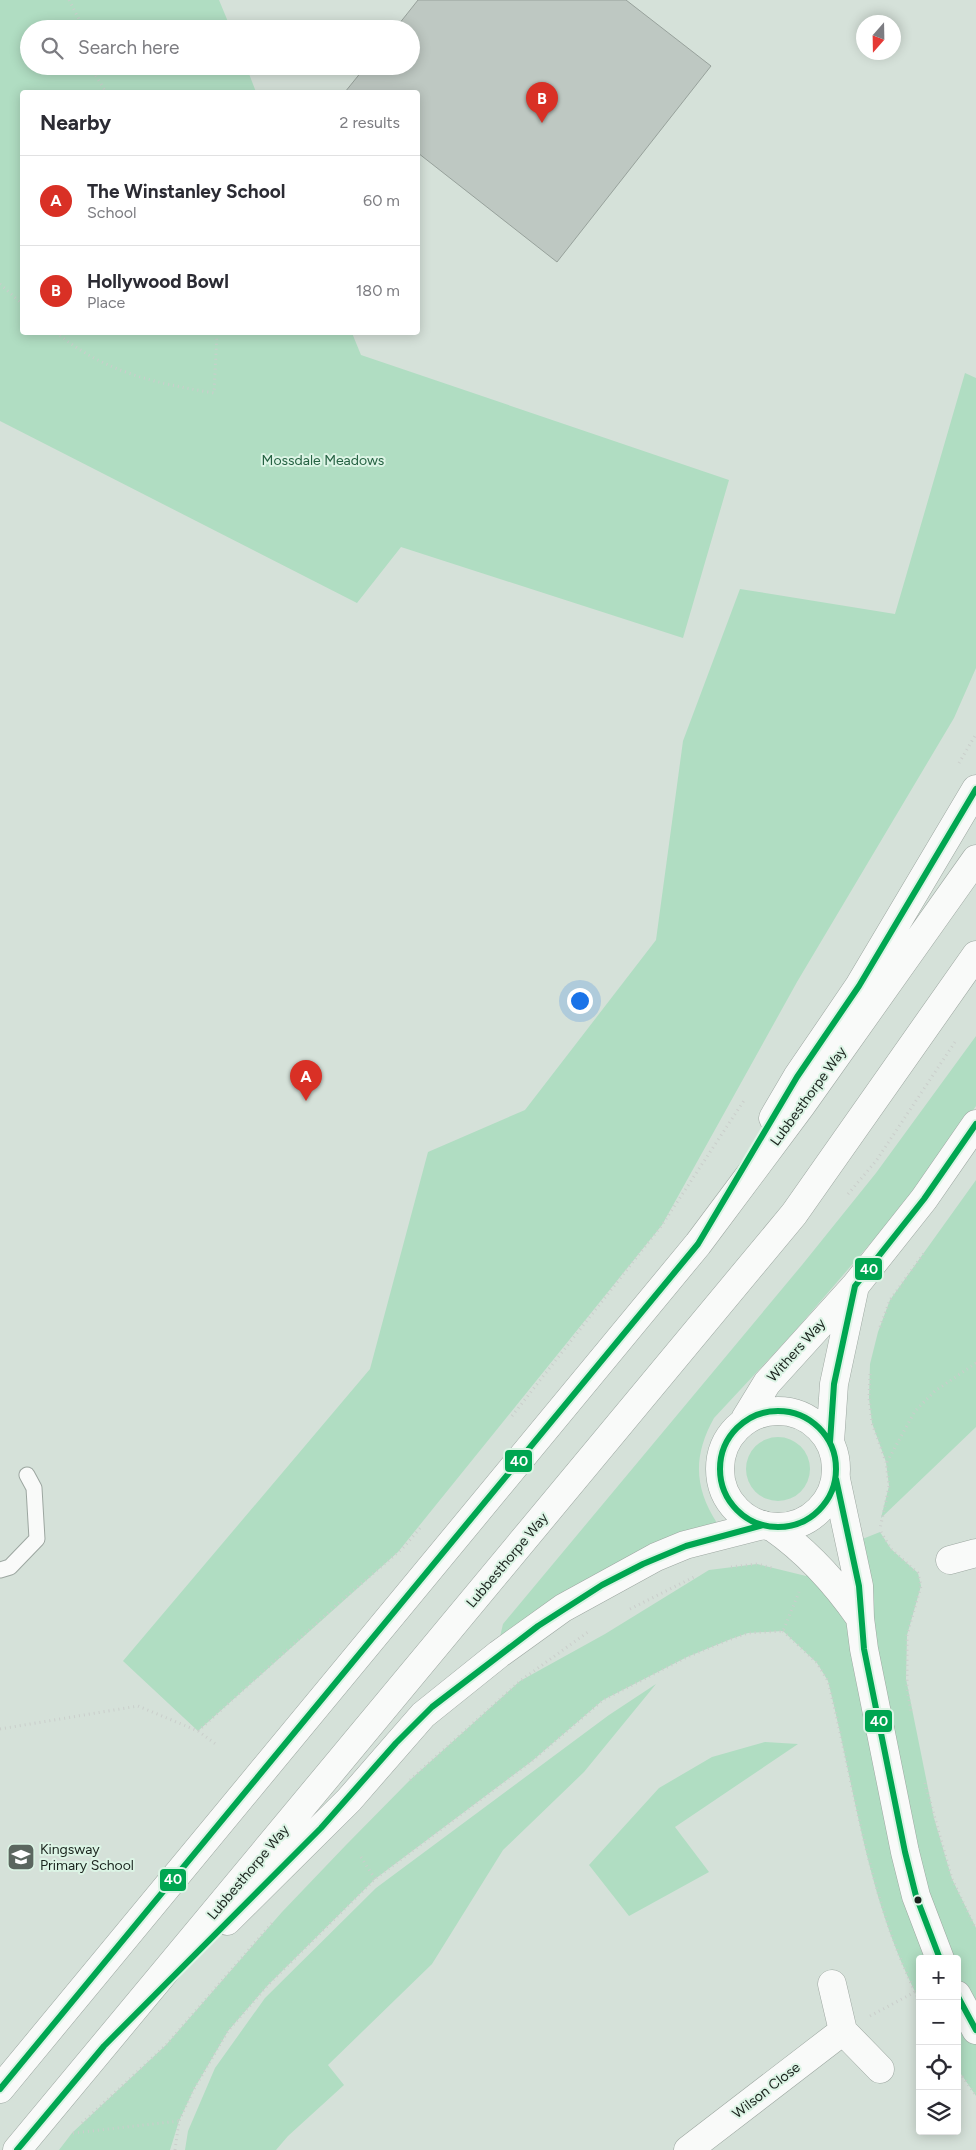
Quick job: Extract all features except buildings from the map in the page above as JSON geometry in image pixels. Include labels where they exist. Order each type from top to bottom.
[{"type":"main road","points":[[698,1244],[797,1077],[858,986],[976,789]]},
{"type":"main road","name":"Lubbesthorpe Way","points":[[0,2089],[698,1244],[801,1106],[976,859]]},
{"type":"main road","name":"Lubbesthorpe Way","points":[[17,2150],[794,1214],[976,956]]},
{"type":"main road","name":"Withers Way","points":[[745,1420],[766,1382],[855,1286],[924,1199],[976,1124]]},
{"type":"main road","name":"Withers Way","points":[[830,1442],[831,1407],[835,1375],[855,1286]]},
{"type":"main road","points":[[860,1618],[837,1585],[796,1543],[767,1526],[747,1518],[736,1510],[725,1495],[719,1477],[720,1458],[726,1441],[745,1420],[761,1412],[782,1410],[803,1416],[820,1428],[830,1442],[836,1460],[836,1479],[859,1586],[860,1618],[905,1852],[916,1896],[938,1955]]},
{"type":"main road","points":[[97,2053],[349,1800],[423,1715],[492,1660],[563,1608],[656,1557],[685,1545],[767,1526],[786,1527],[804,1522],[818,1511],[830,1497],[836,1479]]},
{"type":"main road","points":[[950,1560],[976,1553]]},
{"type":"main road","points":[[832,1984],[843,2031],[880,2070]]},
{"type":"main road","points":[[960,2000],[976,2030]]},
{"type":"main road","name":"Wilson Close","points":[[688,2150],[843,2031]]},
{"type":"lane","points":[[0,1570],[10,1567],[37,1539],[34,1488],[27,1475]]},
{"type":"path","points":[[69,0],[79,20]]},
{"type":"path","points":[[96,75],[105,90]]},
{"type":"path","points":[[0,284],[20,302]]},
{"type":"path","points":[[60,335],[73,346],[123,373],[166,385],[214,393],[217,335]]},
{"type":"path","points":[[956,768],[976,734]]},
{"type":"path","points":[[509,1420],[662,1225],[750,1093]]},
{"type":"path","points":[[878,1332],[890,1300],[924,1252]]},
{"type":"path","points":[[886,1462],[915,1411],[934,1390],[976,1363]]},
{"type":"path","points":[[870,1372],[869,1398],[872,1423],[886,1462],[889,1486],[881,1518],[880,1532],[891,1549],[918,1573],[921,1586],[907,1635],[907,1688],[912,1718]]},
{"type":"path","points":[[198,1731],[341,1601],[402,1549],[421,1526]]},
{"type":"path","points":[[850,1544],[880,1532]]},
{"type":"path","points":[[784,1631],[806,1576],[816,1563]]},
{"type":"path","points":[[728,1568],[757,1564],[774,1568]]},
{"type":"path","points":[[629,1610],[700,1574]]},
{"type":"path","points":[[404,1787],[520,1681],[594,1628]]},
{"type":"path","points":[[175,2150],[179,2121],[194,2089],[228,2031],[268,1985],[375,1879],[532,1761],[603,1700],[687,1657],[748,1633],[784,1631],[817,1663],[828,1681],[882,1911],[896,1952],[919,2000]]},
{"type":"path","points":[[0,1729],[138,1706],[198,1731],[217,1745]]},
{"type":"path","points":[[923,1774],[952,1879],[976,1929]]},
{"type":"path","points":[[360,1857],[375,1879]]},
{"type":"path","points":[[68,2138],[166,2044],[275,1919]]},
{"type":"path","points":[[843,2031],[915,1992]]},
{"type":"path","points":[[961,2074],[976,2096]]},
{"type":"path","points":[[72,2133],[179,2121]]},
{"type":"green space","name":"Mossdale Meadows","points":[[0,0],[219,0],[227,20],[20,20],[20,75],[249,75],[255,90],[20,90],[20,335],[353,335],[361,355],[729,480],[683,638],[401,547],[357,603],[0,421]]},
{"type":"green space","points":[[965,373],[976,378],[976,668],[954,718],[797,982],[662,1225],[398,1552],[198,1731],[123,1661],[370,1369],[428,1152],[525,1110],[656,940],[683,741],[740,589],[895,614]]},
{"type":"green space","points":[[976,1036],[976,1106],[912,1195],[794,1332],[714,1418],[702,1445],[699,1471],[704,1497],[717,1523],[670,1536],[638,1553],[499,1641],[503,1624],[802,1265],[876,1173]]},
{"type":"green space","points":[[976,1180],[976,1427],[881,1518],[889,1486],[886,1462],[872,1423],[869,1398],[870,1364],[878,1332],[890,1300]]},
{"type":"green space","points":[[778,1437],[796,1442],[801,1446],[805,1451],[810,1469],[805,1487],[801,1492],[796,1496],[778,1501],[760,1496],[755,1492],[751,1487],[746,1469],[751,1451],[755,1446],[760,1442]]},
{"type":"green space","points":[[880,1532],[891,1549],[918,1573],[921,1586],[907,1635],[906,1679],[934,1818],[952,1879],[976,1928],[976,2096],[961,2074],[961,1955],[916,1955],[916,1993],[887,1924],[875,1884],[864,1844],[828,1681],[817,1663],[783,1631],[748,1633],[687,1657],[603,1700],[532,1761],[375,1879],[268,1985],[228,2031],[194,2089],[179,2121],[170,2150],[59,2150],[72,2133],[166,2045],[282,1912],[346,1845],[410,1780],[520,1681],[605,1634],[709,1570],[757,1564],[806,1576],[816,1563],[859,1618],[850,1544]]},
{"type":"green space","points":[[656,1684],[584,1772],[503,1850],[432,1964],[328,2065],[344,2085],[288,2136],[276,2150],[185,2150],[188,2131],[215,2068],[265,1998],[376,1888],[609,1715]]},
{"type":"green space","points":[[765,1742],[798,1744],[675,1827],[709,1872],[629,1916],[589,1865],[659,1788],[712,1757]]},
{"type":"transit line","name":"40","points":[[0,2089],[698,1244],[797,1077],[859,986],[976,789]]},
{"type":"transit line","name":"40","points":[[830,1442],[834,1384],[855,1286],[924,1199],[976,1124]]},
{"type":"transit line","name":"40","points":[[778,1411],[800,1416],[819,1428],[831,1447],[836,1469],[831,1491],[819,1510],[800,1522],[778,1527],[756,1522],[737,1510],[725,1491],[720,1469],[725,1447],[737,1428],[756,1416],[778,1411]]},
{"type":"transit line","name":"40","points":[[836,1479],[859,1586],[864,1649],[905,1852],[916,1896],[938,1955]]},
{"type":"transit line","name":"40","points":[[17,2150],[104,2046],[321,1828],[396,1743],[432,1707],[538,1626],[602,1585],[643,1564],[686,1546],[763,1525]]},
{"type":"transit line","name":"40","points":[[960,2000],[976,2030]]},
{"type":"place","name":"Hollywood Bowl","points":[[542,123]]},
{"type":"place","name":"The Winstanley School","points":[[306,1101]]},
{"type":"place","name":"Kingsway Primary School","points":[[21,1857]]}]
